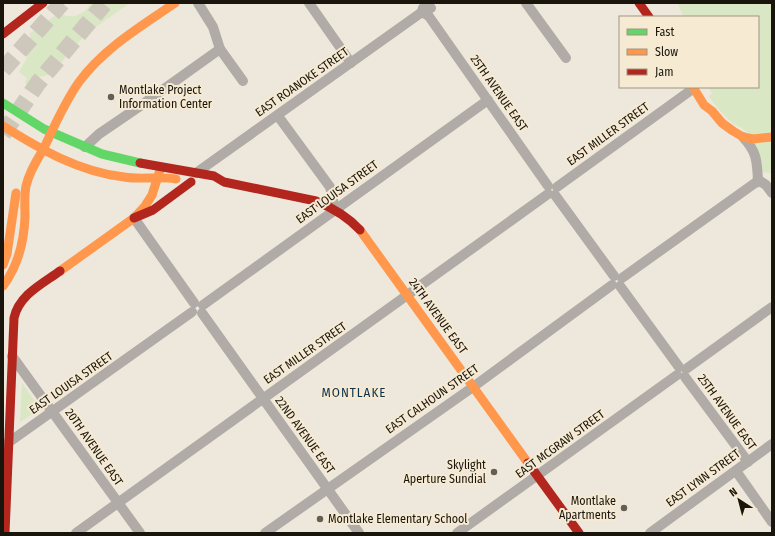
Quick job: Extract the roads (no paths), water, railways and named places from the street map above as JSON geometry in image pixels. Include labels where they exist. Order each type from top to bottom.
[{"type":"main road","points":[[3,34],[43,3]]},
{"type":"main road","points":[[48,131],[68,83],[82,65],[116,35],[158,3]]},
{"type":"main road","points":[[3,265],[7,254],[17,184],[78,82],[90,68],[128,36],[175,3]]},
{"type":"main road","points":[[639,3],[648,16]]},
{"type":"main road","points":[[697,88],[709,102],[712,111],[722,123],[743,137],[753,139],[772,137]]},
{"type":"main road","points":[[3,103],[48,131],[85,147],[117,159],[161,167],[195,180]]},
{"type":"main road","points":[[3,126],[39,147],[100,174],[122,178],[144,179],[159,177],[195,180]]},
{"type":"main road","points":[[3,286],[12,273],[17,262],[22,244],[27,184],[34,167],[39,147]]},
{"type":"main road","points":[[5,533],[6,445],[14,319],[19,304],[28,294],[134,218],[152,198],[161,167]]},
{"type":"main road","name":"24TH AVENUE EAST","points":[[195,180],[214,176],[224,182],[316,201],[343,214],[357,227],[579,533]]},
{"type":"main road","points":[[134,218],[153,210],[195,180]]},
{"type":"main road","points":[[212,186],[224,182]]},
{"type":"street","points":[[198,3],[213,27],[220,49],[243,81]]},
{"type":"street","points":[[309,3],[352,63]]},
{"type":"street","points":[[526,3],[566,58]]},
{"type":"street","name":"EAST ROANOKE STREET","points":[[195,180],[278,116],[428,8]]},
{"type":"street","name":"25TH AVENUE EAST","points":[[428,8],[488,100],[552,191],[748,462]]},
{"type":"street","points":[[85,147],[98,134],[220,49]]},
{"type":"street","name":"EAST MILLER STREET","points":[[76,533],[408,296],[695,88]]},
{"type":"street","name":"EAST LOUISA STREET","points":[[6,445],[488,100]]},
{"type":"street","points":[[278,116],[330,187],[335,209]]},
{"type":"street","points":[[743,137],[752,146],[755,154],[756,182],[760,181],[766,185],[772,193]]},
{"type":"street","name":"EAST CALHOUN STREET","points":[[265,533],[473,386],[756,182]]},
{"type":"street","name":"22ND AVENUE EAST","points":[[134,218],[359,533]]},
{"type":"street","name":"EAST MCGRAW STREET","points":[[457,533],[772,307]]},
{"type":"street","name":"20TH AVENUE EAST","points":[[12,356],[140,533]]},
{"type":"street","name":"EAST LYNN STREET","points":[[650,533],[772,444]]},
{"type":"street","points":[[736,471],[772,522]]},
{"type":"tunnel","points":[[3,70],[62,3]]},
{"type":"tunnel","points":[[3,134],[38,83],[104,4]]},
{"type":"place","name":"Montlake Project Information Center","points":[[111,97]]},
{"type":"place","name":"Skylight Aperture Sundial","points":[[494,472]]},
{"type":"place","name":"Montlake Apartments","points":[[624,508]]},
{"type":"place","name":"Montlake Elementary School","points":[[320,519]]},
{"type":"district","name":"MONTLAKE","points":[[354,392]]}]
